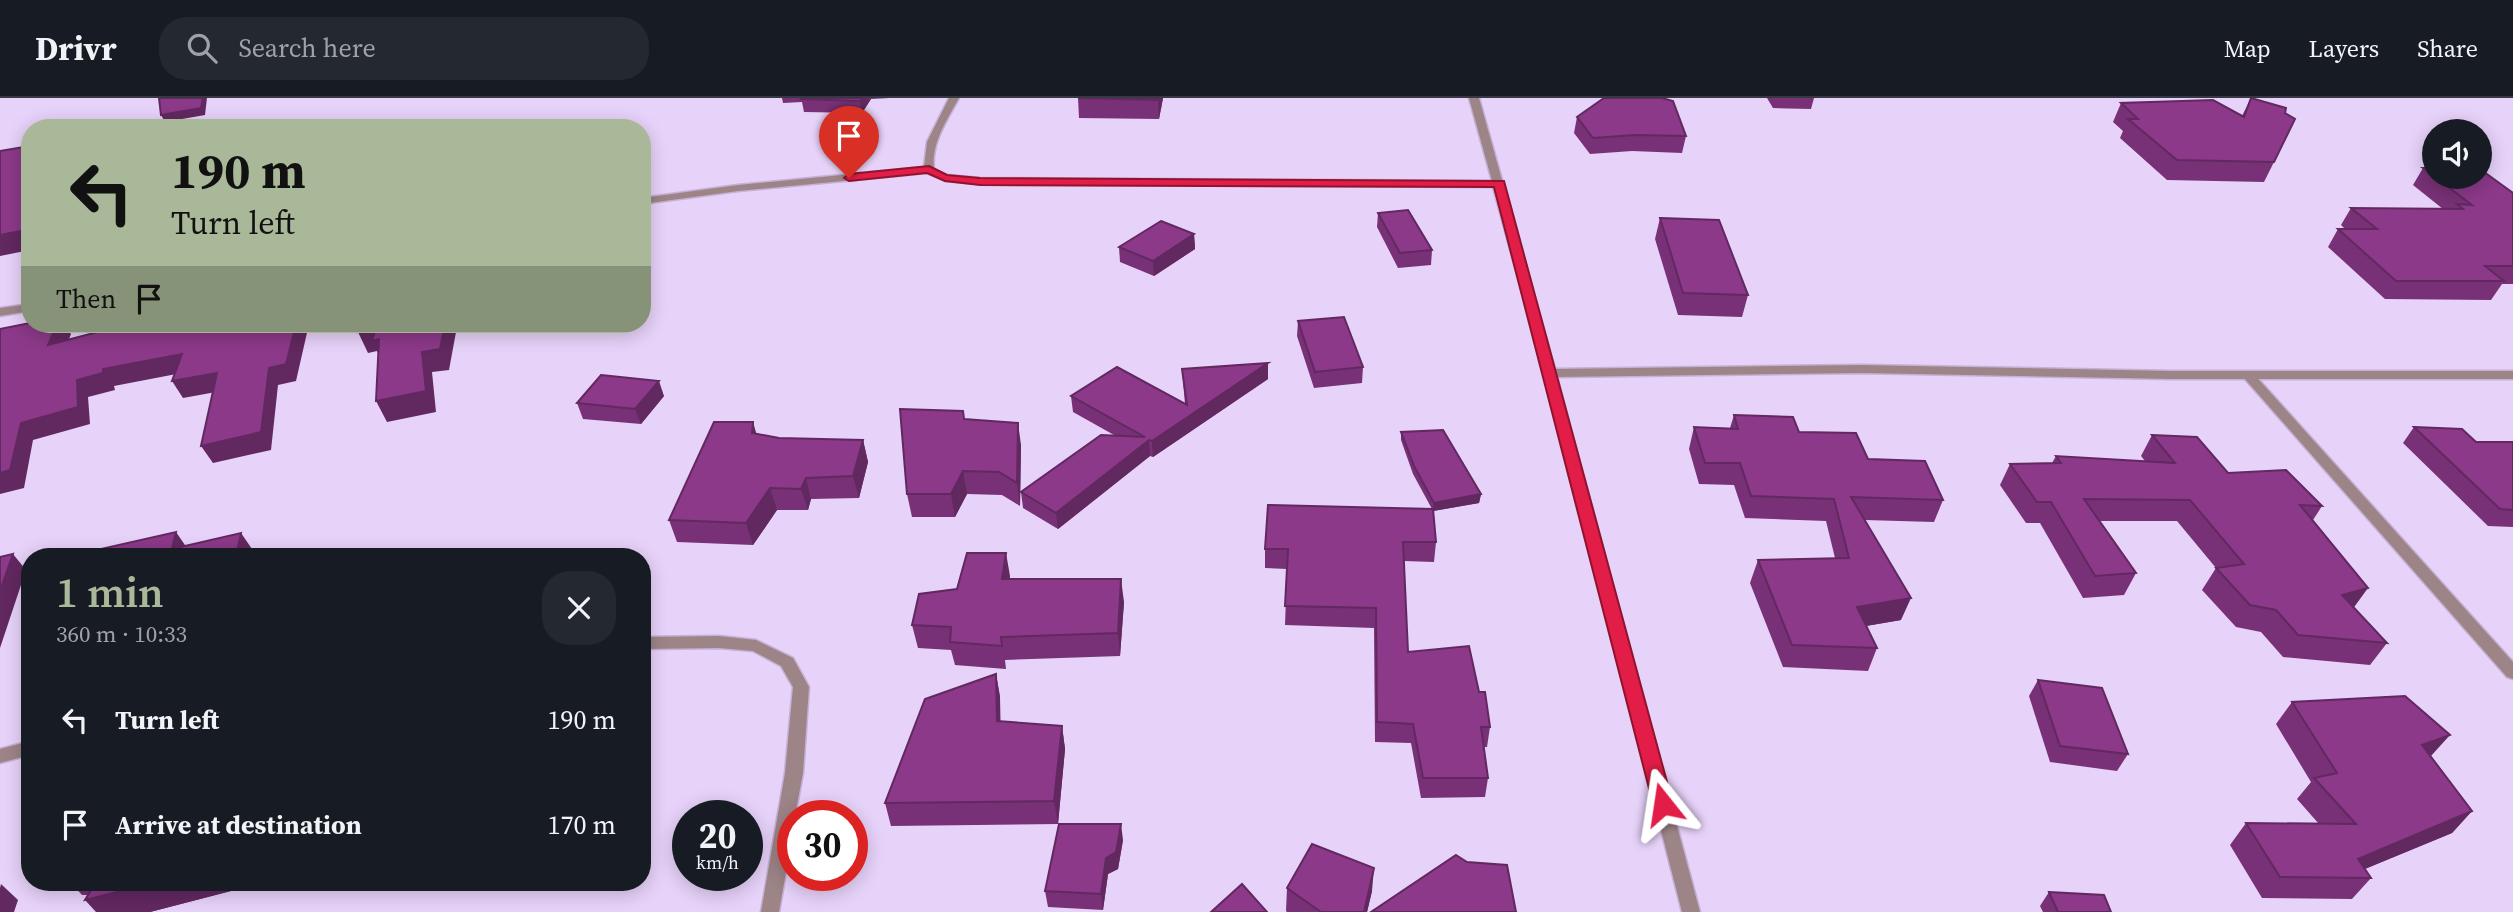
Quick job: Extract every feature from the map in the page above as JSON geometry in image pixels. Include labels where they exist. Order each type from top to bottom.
[{"type":"street","points":[[929,170],[927,162],[930,151],[954,98]]},
{"type":"street","points":[[1474,98],[1550,373],[1691,912]]},
{"type":"street","points":[[651,200],[738,188],[929,170],[945,178],[980,181],[1499,184]]},
{"type":"street","points":[[0,312],[21,308]]},
{"type":"street","points":[[1550,373],[1862,369],[2248,375],[2513,375]]},
{"type":"street","points":[[2248,375],[2513,673]]},
{"type":"street","points":[[651,643],[719,642],[756,646],[787,662],[801,687],[794,773],[770,912]]},
{"type":"street","points":[[0,756],[21,750]]},
{"type":"building","points":[[159,98],[203,98],[201,108],[161,115]]},
{"type":"building","points":[[802,98],[862,98],[860,101]]},
{"type":"building","points":[[1078,98],[1158,98],[1158,100]]},
{"type":"building","points":[[1604,98],[1662,98],[1673,101],[1686,136],[1593,138],[1577,117]]},
{"type":"building","points":[[2251,98],[2286,108],[2285,113],[2295,119],[2274,162],[2177,160],[2128,119],[2138,119],[2121,103],[2213,100],[2244,117]]},
{"type":"building","points":[[21,148],[21,231],[0,235],[0,151]]},
{"type":"building","points":[[2492,178],[2513,193],[2513,266],[2485,266],[2504,281],[2396,281],[2338,229],[2377,229],[2351,208],[2463,209],[2457,204],[2472,205],[2451,189],[2492,189]]},
{"type":"building","points":[[1408,210],[1432,250],[1400,253],[1378,213]]},
{"type":"building","points":[[1660,218],[1719,220],[1748,295],[1683,293]]},
{"type":"building","points":[[1161,221],[1194,234],[1153,261],[1119,247]]},
{"type":"building","points":[[1344,317],[1363,367],[1315,372],[1298,321]]},
{"type":"building","points":[[21,325],[21,333],[53,333],[48,345],[94,333],[294,333],[286,364],[269,368],[261,432],[201,446],[217,373],[172,381],[182,354],[103,369],[103,373],[77,380],[78,407],[21,423],[10,470],[0,473],[0,329]]},
{"type":"building","points":[[374,333],[443,333],[440,349],[422,352],[426,391],[376,401],[379,339],[372,341]]},
{"type":"building","points":[[1268,363],[1152,441],[1149,440],[1056,513],[1021,492],[1101,435],[1145,437],[1071,396],[1117,367],[1187,405],[1182,369]]},
{"type":"building","points":[[601,375],[659,381],[635,409],[577,403]]},
{"type":"building","points":[[900,409],[963,411],[964,419],[1018,423],[1017,483],[999,472],[963,471],[951,494],[907,494]]},
{"type":"building","points":[[1734,415],[1793,417],[1799,432],[1856,433],[1868,459],[1925,461],[1943,500],[1851,497],[1911,598],[1857,607],[1877,648],[1792,645],[1758,560],[1849,558],[1834,499],[1751,496],[1740,463],[1705,463],[1694,427],[1738,429]]},
{"type":"building","points":[[714,422],[753,422],[752,433],[779,438],[863,440],[853,476],[806,478],[801,489],[770,488],[746,523],[669,520]]},
{"type":"building","points":[[2414,427],[2462,429],[2476,442],[2513,442],[2513,510],[2500,509]]},
{"type":"building","points":[[1443,430],[1481,494],[1434,503],[1414,466],[1401,432]]},
{"type":"building","points":[[2152,435],[2197,437],[2228,473],[2286,470],[2322,506],[2300,505],[2368,588],[2342,595],[2387,643],[2298,635],[2276,610],[2250,605],[2216,568],[2244,564],[2190,500],[2084,499],[2136,573],[2095,576],[2051,502],[2037,502],[2010,464],[2061,463],[2056,456],[2175,463]]},
{"type":"building","points":[[1268,505],[1433,509],[1436,542],[1403,542],[1408,652],[1469,646],[1479,692],[1485,692],[1490,727],[1481,727],[1488,778],[1423,778],[1413,724],[1377,722],[1376,608],[1285,606],[1288,549],[1265,549]]},
{"type":"building","points":[[176,532],[172,548],[105,548]]},
{"type":"building","points":[[241,533],[238,548],[176,548]]},
{"type":"building","points":[[967,553],[1006,553],[1002,579],[1121,579],[1118,633],[1001,637],[1002,646],[950,642],[951,627],[912,625],[919,594],[957,589]]},
{"type":"building","points":[[13,554],[0,591],[0,557]]},
{"type":"building","points":[[996,674],[997,721],[1062,726],[1054,801],[885,803],[925,699]]},
{"type":"building","points":[[2038,680],[2102,688],[2128,754],[2060,746]]},
{"type":"building","points":[[2405,696],[2450,735],[2422,745],[2472,811],[2358,859],[2371,878],[2280,877],[2246,823],[2356,824],[2314,778],[2337,773],[2292,702]]},
{"type":"building","points":[[1059,824],[1121,824],[1116,852],[1106,858],[1101,894],[1045,891]]},
{"type":"building","points":[[1312,844],[1374,868],[1364,912],[1321,912],[1287,888]]},
{"type":"building","points":[[1456,855],[1467,862],[1507,865],[1516,912],[1371,912]]},
{"type":"building","points":[[1242,884],[1267,912],[1211,912]]},
{"type":"building","points":[[90,891],[121,891],[85,900]]},
{"type":"building","points":[[2049,892],[2104,895],[2111,912],[2058,912]]},
{"type":"route","points":[[849,178],[929,170],[945,178],[980,181],[1499,184],[1663,804]]}]
